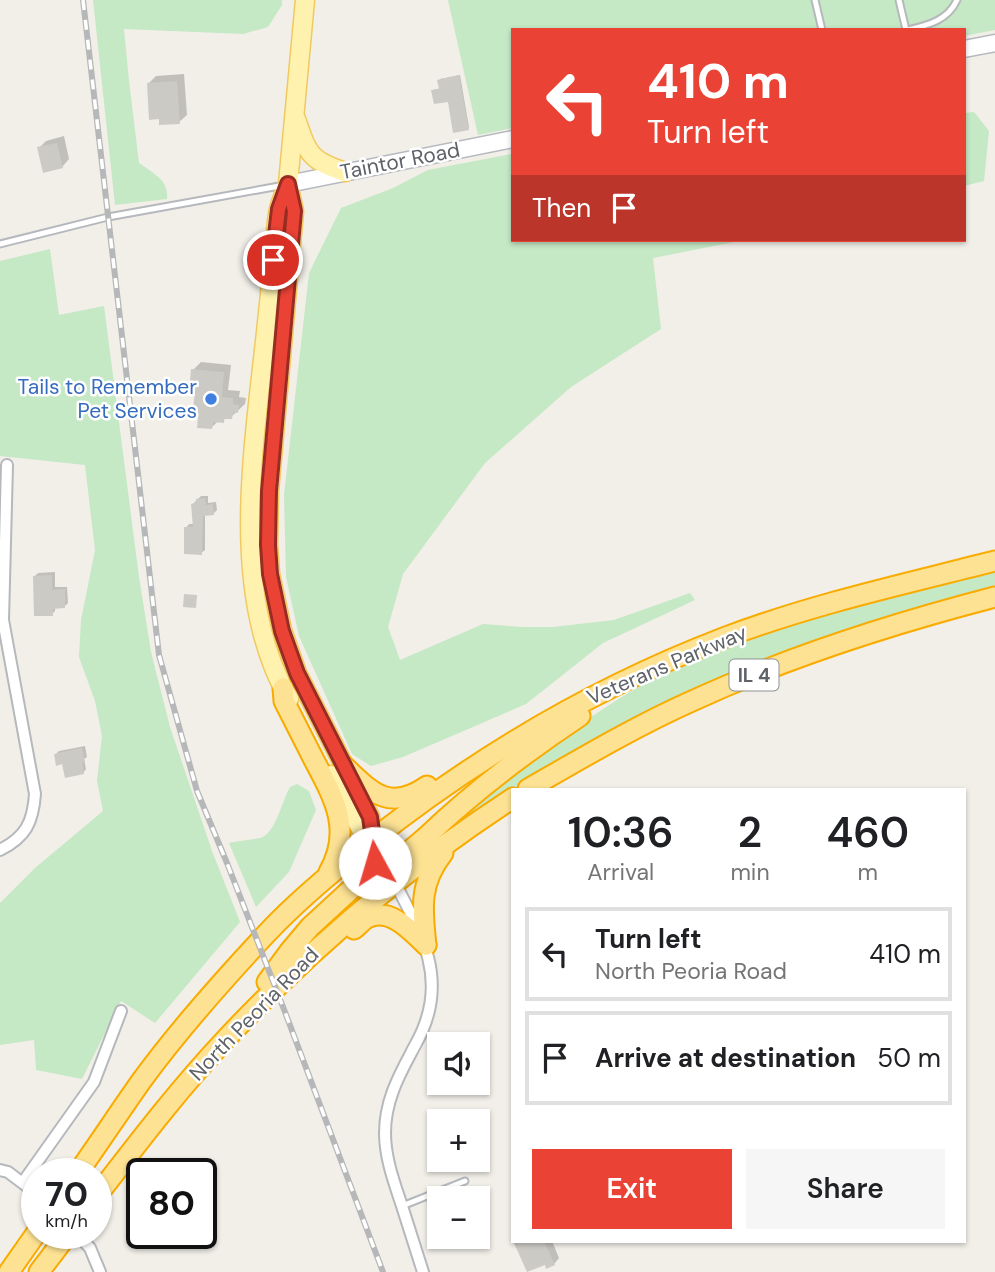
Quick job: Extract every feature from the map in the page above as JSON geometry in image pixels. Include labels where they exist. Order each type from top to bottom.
[{"type":"highway","name":"Veterans Parkway","points":[[372,840],[425,799],[517,738],[632,677],[761,625],[840,601],[995,561]]},
{"type":"highway","name":"Veterans Parkway","points":[[530,788],[604,746],[737,681],[819,649],[995,597]]},
{"type":"highway","points":[[395,883],[397,867],[402,858],[472,796],[543,740],[632,677]]},
{"type":"highway","points":[[283,688],[284,702],[338,808],[339,848],[325,879]]},
{"type":"highway","points":[[344,766],[375,793],[398,799],[411,796],[517,727],[566,710]]},
{"type":"highway","points":[[395,883],[456,836],[511,799]]},
{"type":"highway","points":[[426,945],[422,914],[425,887],[433,865],[456,836]]},
{"type":"highway","points":[[223,1041],[310,927],[372,870],[375,863],[372,840]]},
{"type":"highway","name":"North Peoria Road","points":[[88,1158],[143,1080],[214,992],[269,931],[372,840]]},
{"type":"highway","name":"North Peoria Road","points":[[112,1176],[164,1109],[223,1041],[305,959],[395,883]]},
{"type":"highway","points":[[305,959],[321,956],[374,916],[384,915],[401,922],[426,945]]},
{"type":"highway","points":[[9,1272],[25,1249]]},
{"type":"highway","points":[[39,1272],[57,1249]]},
{"type":"main road","points":[[305,0],[288,184],[277,223],[254,454],[250,518],[253,580],[262,633],[274,669],[361,829],[372,840],[395,883]]},
{"type":"main road","points":[[966,50],[995,43]]},
{"type":"main road","points":[[294,114],[312,156],[324,165],[345,172]]},
{"type":"main road","name":"Taintor Road","points":[[288,184],[511,139]]},
{"type":"main road","points":[[288,184],[294,211],[269,491],[270,574],[282,631],[297,673],[370,817],[372,840]]},
{"type":"street","points":[[0,850],[25,831],[34,811],[36,794],[3,620],[3,509],[8,465]]},
{"type":"street","points":[[395,883],[426,945],[432,984],[428,1015],[423,1029],[393,1090],[386,1133],[387,1156],[423,1272]]},
{"type":"street","points":[[40,1158],[93,1082],[121,1011]]},
{"type":"street","points":[[0,1170],[21,1181]]},
{"type":"street","points":[[90,1249],[100,1272]]},
{"type":"lane","points":[[815,0],[822,28]]},
{"type":"lane","points":[[899,0],[906,28]]},
{"type":"lane","points":[[914,28],[937,22],[953,10],[957,0]]},
{"type":"lane","points":[[0,244],[108,217],[288,184]]},
{"type":"lane","points":[[402,1206],[465,1181]]},
{"type":"green space","points":[[93,0],[282,0],[282,5],[268,27],[243,34],[124,29],[139,163],[163,182],[167,199],[115,205]]},
{"type":"green space","points":[[448,0],[995,0],[995,30],[966,36],[966,28],[511,28],[511,128],[478,135]]},
{"type":"green space","points":[[974,112],[989,131],[984,181],[966,186],[966,113]]},
{"type":"green space","points":[[511,154],[511,242],[734,242],[653,258],[661,329],[571,387],[485,463],[403,574],[388,627],[400,660],[483,624],[553,627],[614,620],[690,593],[695,600],[603,643],[526,704],[403,757],[371,766],[352,754],[299,636],[286,577],[284,495],[309,273],[341,208],[393,188],[428,170]]},
{"type":"green space","points":[[50,249],[59,315],[104,306],[151,652],[170,727],[212,851],[240,922],[155,1023],[121,1001],[82,1079],[36,1070],[34,1040],[0,1045],[0,903],[35,868],[103,811],[97,781],[102,736],[95,701],[79,657],[81,620],[95,550],[85,465],[0,456],[0,261]]},
{"type":"green space","points":[[995,570],[995,588],[822,638],[683,694],[562,758],[447,831],[445,828],[568,733],[652,679],[746,640]]},
{"type":"green space","points":[[297,784],[309,791],[316,810],[289,872],[256,907],[229,843],[261,838],[268,833],[290,787]]},
{"type":"building","points":[[459,75],[469,130],[453,133],[448,102],[434,104],[431,90],[439,89],[437,80]]},
{"type":"building","points":[[177,81],[180,124],[159,125],[159,119],[149,120],[147,83]]},
{"type":"building","points":[[57,143],[63,168],[43,173],[37,147]]},
{"type":"building","points":[[191,369],[224,372],[222,397],[233,398],[233,404],[239,405],[238,413],[233,412],[232,419],[224,419],[224,423],[213,422],[212,429],[197,428],[198,417],[192,416],[195,392],[189,392]]},
{"type":"building","points":[[205,498],[206,505],[213,504],[214,515],[203,516],[202,555],[184,554],[184,527],[193,527],[191,504],[196,503],[196,499]]},
{"type":"building","points":[[52,575],[52,590],[65,589],[65,608],[53,609],[53,616],[34,616],[33,576]]},
{"type":"building","points":[[184,594],[197,595],[196,608],[183,607]]},
{"type":"building","points":[[82,748],[84,774],[65,778],[62,764],[56,766],[54,754]]},
{"type":"building","points":[[514,1243],[545,1243],[555,1265],[546,1269],[545,1265],[527,1272]]},
{"type":"railway","points":[[83,0],[159,655],[197,791],[285,1012],[383,1272]]},
{"type":"place","name":"Tails to Remember Pet Services","points":[[211,399]]},
{"type":"route","points":[[273,260],[279,209],[288,184],[294,211],[269,491],[270,574],[282,631],[297,673],[370,817],[375,863]]}]
